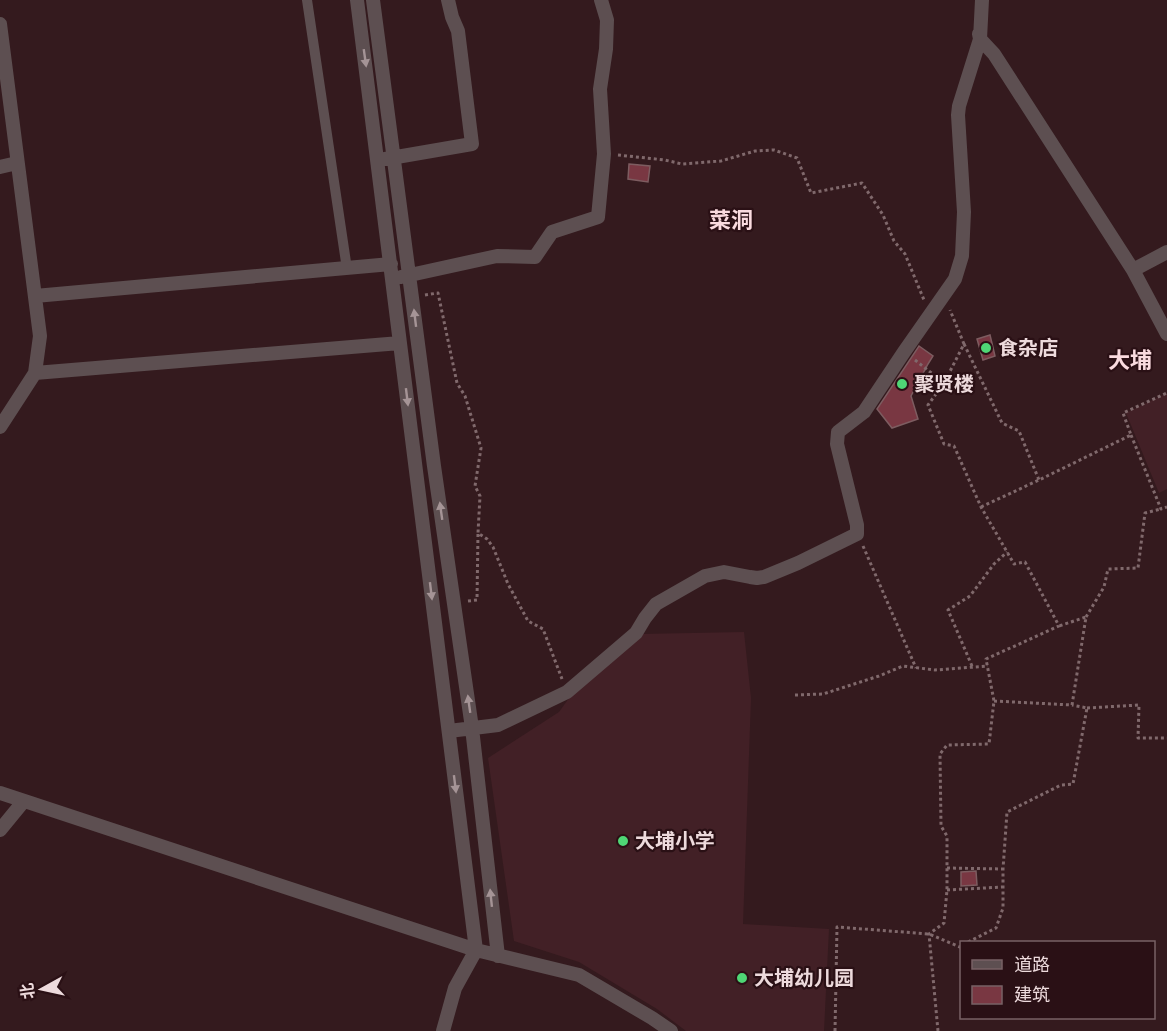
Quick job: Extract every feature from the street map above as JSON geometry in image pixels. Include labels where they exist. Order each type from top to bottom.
[{"type":"street","points":[[307,0],[347,268]]},
{"type":"street","points":[[357,0],[476,950],[455,988],[443,1031]]},
{"type":"street","points":[[373,0],[472,728],[498,956]]},
{"type":"street","points":[[377,160],[472,144],[458,32],[448,0]]},
{"type":"street","points":[[392,278],[497,256],[534,257],[552,232],[598,217],[604,154],[600,88],[608,20],[602,0]]},
{"type":"street","points":[[974,0],[980,39],[994,54],[1133,270],[1167,334]]},
{"type":"street","points":[[449,731],[498,725],[567,692],[636,633],[656,604],[696,580],[714,573],[757,578],[764,576],[807,559],[853,537],[858,532],[837,444],[837,435],[864,412],[955,279],[962,256],[964,212],[958,115],[980,39],[982,0]]},
{"type":"street","points":[[0,24],[39,336],[35,373],[0,427]]},
{"type":"street","points":[[0,167],[17,163]]},
{"type":"street","points":[[1133,270],[1167,252]]},
{"type":"street","points":[[35,296],[391,264]]},
{"type":"street","points":[[35,373],[400,343]]},
{"type":"street","points":[[0,793],[476,950],[579,975],[671,1031]]},
{"type":"street","points":[[0,830],[24,802]]},
{"type":"path","points":[[604,154],[682,164],[721,161],[756,151],[774,150],[797,158],[811,193],[862,183],[883,215],[894,241],[905,254],[930,315]]},
{"type":"path","points":[[412,297],[438,293],[457,383],[465,396],[481,448],[475,486],[480,496],[477,600],[454,603]]},
{"type":"path","points":[[944,297],[1002,423],[1019,431],[1039,480]]},
{"type":"path","points":[[964,344],[944,383],[928,405],[944,444],[954,446],[981,507],[1014,564],[1025,562],[1059,626]]},
{"type":"path","points":[[904,352],[944,383]]},
{"type":"path","points":[[1161,509],[1123,413],[1167,393]]},
{"type":"path","points":[[981,507],[1131,435]]},
{"type":"path","points":[[1072,705],[1086,617],[1104,587],[1108,569],[1138,568],[1145,513],[1167,507]]},
{"type":"path","points":[[858,532],[916,668]]},
{"type":"path","points":[[478,533],[493,547],[508,584],[528,621],[543,629],[567,692]]},
{"type":"path","points":[[973,667],[948,610],[970,596],[994,564],[1007,552]]},
{"type":"path","points":[[929,934],[944,923],[947,891],[947,836],[941,826],[940,754],[946,745],[989,744],[994,700],[986,659],[1059,626],[1086,617]]},
{"type":"path","points":[[795,695],[823,694],[903,666],[935,670],[988,666]]},
{"type":"path","points":[[994,700],[1087,708],[1139,705],[1138,738],[1167,738]]},
{"type":"path","points":[[970,941],[996,928],[1003,908],[1006,812],[1061,785],[1073,784],[1087,708]]},
{"type":"path","points":[[947,868],[1003,869]]},
{"type":"path","points":[[947,891],[1003,887]]},
{"type":"path","points":[[835,1031],[837,927],[929,934],[960,947]]},
{"type":"path","points":[[929,934],[938,1031]]},
{"type":"shaded area","points":[[1167,393],[1167,489],[1159,493],[1126,413]]},
{"type":"shaded area","name":"大埔小学","points":[[744,632],[751,698],[743,924],[829,929],[824,1031],[686,1031],[657,1009],[579,962],[514,941],[488,758],[559,712],[590,669],[640,634]]},
{"type":"building","points":[[629,164],[650,166],[648,182],[628,179]]},
{"type":"building","name":"食杂店","points":[[990,335],[995,356],[983,360],[977,339]]},
{"type":"building","name":"聚贤楼","points":[[919,346],[933,356],[911,396],[918,419],[892,428],[877,409]]},
{"type":"building","points":[[976,871],[977,885],[961,886],[961,872]]},
{"type":"place","name":"食杂店","points":[[986,348]]},
{"type":"place","name":"聚贤楼","points":[[902,384]]},
{"type":"place","name":"大埔小学","points":[[623,841]]},
{"type":"place","name":"大埔幼儿园","points":[[742,978]]},
{"type":"district","name":"菜洞","points":[[731,220]]},
{"type":"district","name":"大埔","points":[[1130,360]]}]
